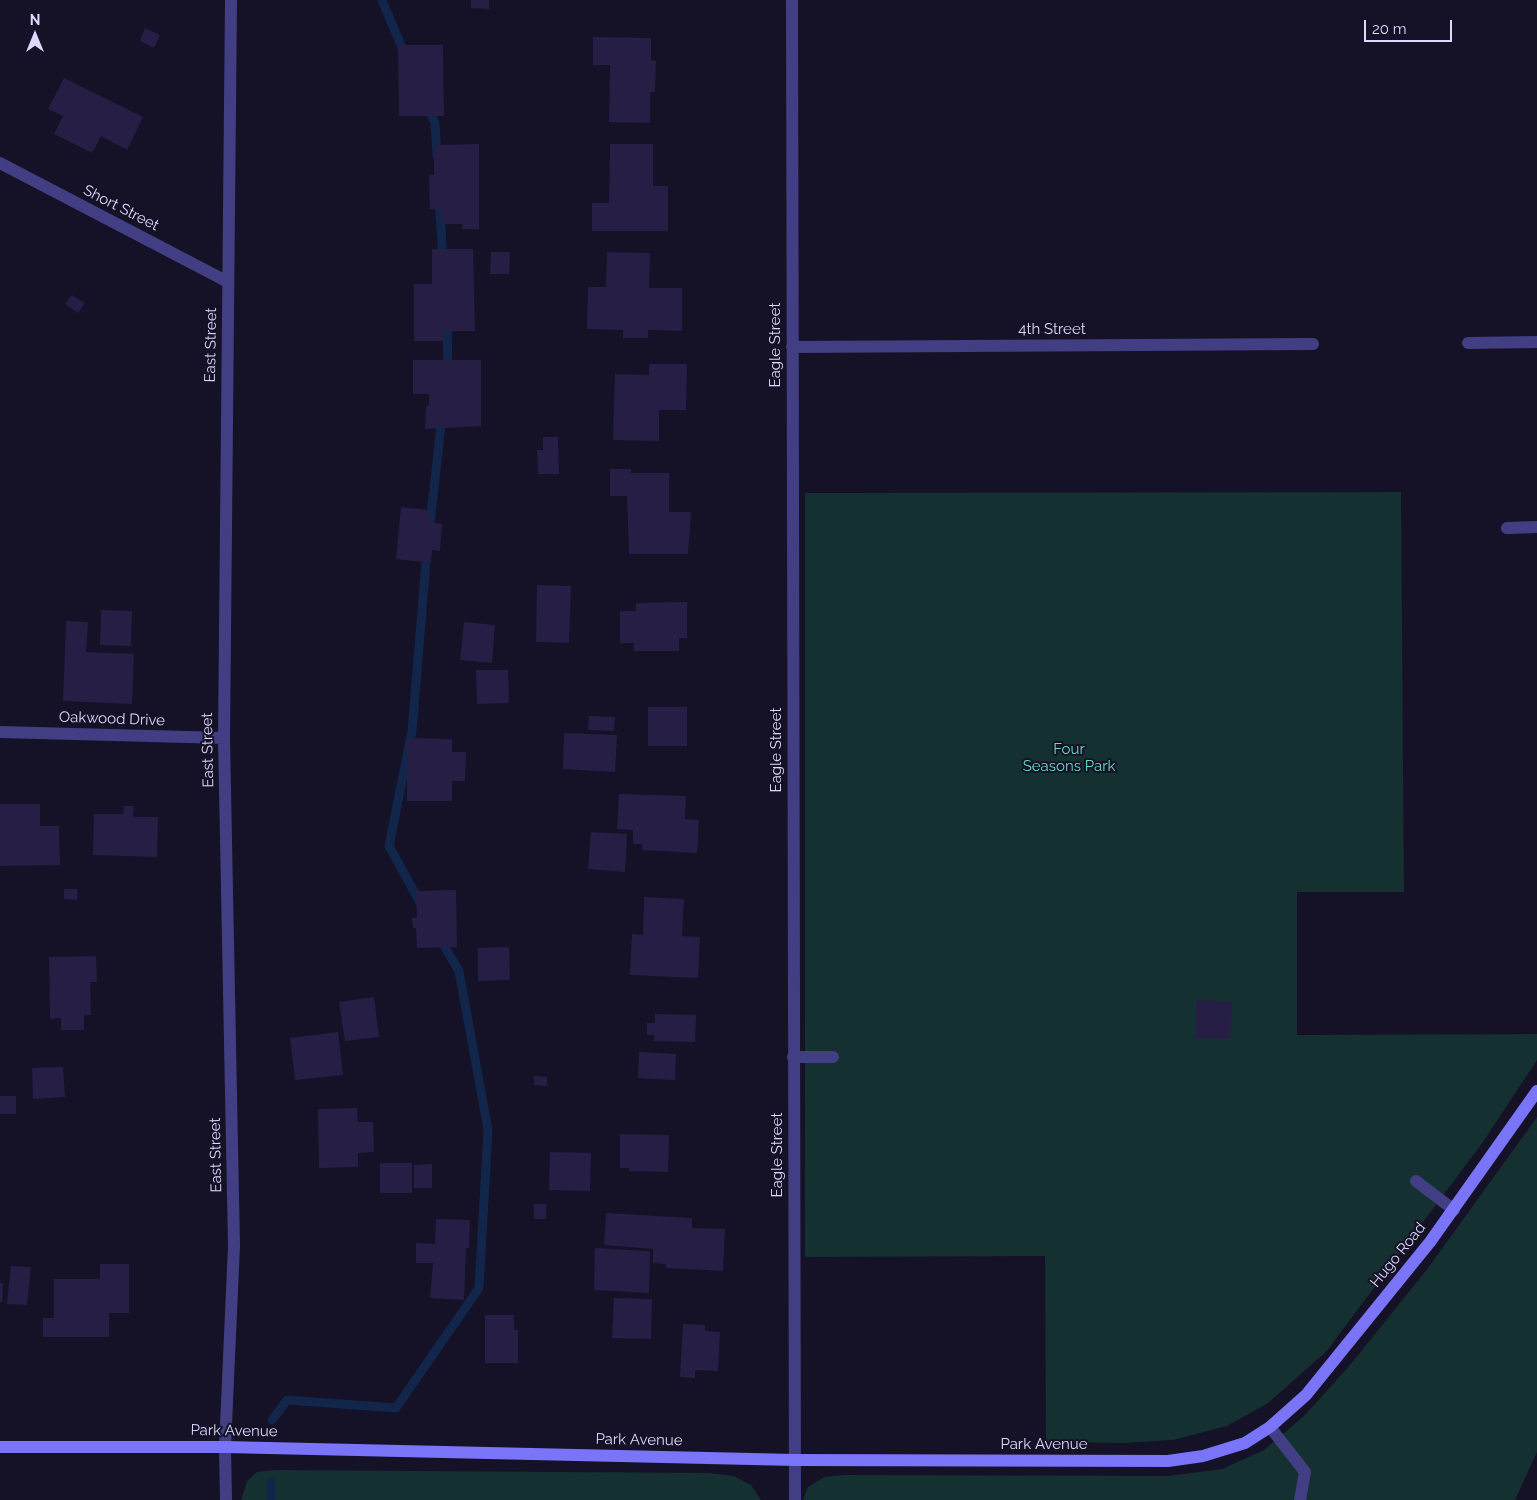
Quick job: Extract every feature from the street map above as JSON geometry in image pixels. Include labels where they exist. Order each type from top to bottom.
[{"type":"street","name":"East Street","points":[[226,1500],[226,1447],[234,1246],[224,738],[231,0]]},
{"type":"street","name":"Eagle Street","points":[[792,0],[794,1500]]},
{"type":"street","name":"Short Street","points":[[0,163],[228,282]]},
{"type":"street","points":[[1468,343],[1537,342]]},
{"type":"street","name":"4th Street","points":[[792,347],[1313,344]]},
{"type":"street","points":[[1507,528],[1537,527]]},
{"type":"street","name":"Oakwood Drive","points":[[0,732],[224,738]]},
{"type":"street","points":[[793,1056],[833,1056]]},
{"type":"street","name":"Hugo Road","points":[[1270,1427],[1306,1395],[1454,1210],[1537,1091]]},
{"type":"street","points":[[1416,1181],[1454,1210]]},
{"type":"street","points":[[1270,1427],[1304,1472],[1300,1500]]},
{"type":"street","name":"Park Avenue","points":[[0,1448],[226,1447],[795,1460],[1168,1461],[1203,1456],[1244,1443],[1270,1427]]},
{"type":"green space","name":"Four Seasons Park","points":[[1401,492],[1404,892],[1297,892],[1297,1035],[1537,1034],[1537,1060],[1483,1142],[1326,1352],[1268,1403],[1227,1426],[1173,1440],[1123,1443],[1046,1442],[1045,1256],[805,1257],[805,493]]},
{"type":"green space","points":[[1537,1117],[1537,1452],[1515,1500],[803,1500],[808,1487],[824,1477],[844,1475],[1168,1476],[1222,1469],[1264,1450],[1304,1416],[1350,1365],[1428,1268]]},
{"type":"green space","points":[[273,1470],[709,1473],[734,1476],[751,1485],[761,1500],[241,1500],[247,1481],[257,1472]]},
{"type":"building","points":[[471,0],[489,0],[489,9],[471,8]]},
{"type":"building","points":[[145,28],[160,35],[154,48],[140,41]]},
{"type":"building","points":[[593,37],[651,38],[651,60],[656,61],[655,92],[650,92],[650,123],[609,122],[610,65],[593,65]]},
{"type":"building","points":[[398,45],[443,45],[444,116],[399,116]]},
{"type":"building","points":[[64,78],[143,117],[127,150],[101,136],[92,153],[54,134],[63,116],[48,109]]},
{"type":"building","points":[[479,144],[479,229],[462,229],[462,224],[442,224],[441,209],[430,209],[429,175],[434,175],[434,145]]},
{"type":"building","points":[[610,144],[653,144],[653,186],[668,186],[668,231],[592,231],[592,203],[609,203]]},
{"type":"building","points":[[432,249],[473,249],[475,331],[444,331],[444,341],[414,341],[414,284],[432,284]]},
{"type":"building","points":[[491,252],[510,252],[509,274],[490,274]]},
{"type":"building","points":[[607,252],[650,253],[649,288],[682,288],[682,331],[648,330],[648,338],[623,338],[623,330],[587,329],[588,287],[606,287]]},
{"type":"building","points":[[72,295],[85,303],[78,313],[65,304]]},
{"type":"building","points":[[413,360],[481,360],[481,426],[425,429],[426,406],[429,406],[429,394],[413,394]]},
{"type":"building","points":[[649,364],[687,364],[686,410],[659,410],[659,441],[613,440],[615,374],[649,375]]},
{"type":"building","points":[[543,437],[558,437],[559,474],[538,474],[537,450],[543,450]]},
{"type":"building","points":[[610,469],[631,469],[631,473],[669,473],[669,512],[691,512],[688,554],[629,554],[627,496],[610,496]]},
{"type":"building","points":[[401,507],[430,510],[429,522],[442,524],[440,551],[432,550],[431,563],[396,559]]},
{"type":"building","points":[[537,585],[571,586],[569,643],[536,642]]},
{"type":"building","points":[[687,602],[687,638],[679,638],[679,651],[634,651],[634,643],[620,643],[620,611],[636,611],[636,603]]},
{"type":"building","points":[[101,610],[132,611],[131,646],[100,645]]},
{"type":"building","points":[[66,621],[88,622],[86,652],[134,654],[132,704],[63,701]]},
{"type":"building","points":[[464,622],[495,625],[492,663],[460,660]]},
{"type":"building","points":[[476,670],[508,670],[509,703],[477,704]]},
{"type":"building","points":[[648,707],[687,707],[687,746],[648,746]]},
{"type":"building","points":[[589,716],[615,717],[614,731],[588,730]]},
{"type":"building","points":[[564,733],[617,735],[615,772],[563,769]]},
{"type":"building","points":[[407,738],[452,739],[452,752],[466,752],[465,781],[452,781],[452,801],[407,801]]},
{"type":"building","points":[[619,794],[686,796],[685,819],[699,820],[697,853],[642,850],[642,844],[633,844],[633,830],[617,829]]},
{"type":"building","points":[[0,804],[40,804],[40,826],[59,826],[60,865],[0,866]]},
{"type":"building","points":[[124,806],[134,806],[133,817],[158,817],[157,857],[93,855],[94,814],[123,814]]},
{"type":"building","points":[[591,832],[627,834],[625,872],[588,869]]},
{"type":"building","points":[[64,889],[77,889],[77,900],[64,899]]},
{"type":"building","points":[[456,890],[457,947],[417,948],[416,928],[413,928],[412,918],[417,918],[416,891]]},
{"type":"building","points":[[644,897],[684,899],[682,936],[700,937],[698,978],[630,975],[632,934],[643,935]]},
{"type":"building","points":[[509,947],[510,980],[478,981],[478,948]]},
{"type":"building","points":[[96,956],[97,982],[90,982],[91,1015],[84,1015],[84,1030],[61,1030],[61,1018],[50,1019],[49,957]]},
{"type":"building","points":[[374,997],[379,1037],[345,1041],[339,1002]]},
{"type":"building","points":[[1197,1000],[1232,1002],[1230,1039],[1195,1038]]},
{"type":"building","points":[[655,1014],[696,1015],[695,1042],[654,1041],[654,1035],[647,1035],[647,1023],[655,1023]]},
{"type":"building","points":[[338,1032],[343,1075],[295,1080],[290,1038]]},
{"type":"building","points":[[639,1052],[676,1054],[675,1080],[638,1078]]},
{"type":"building","points":[[63,1067],[65,1097],[33,1099],[32,1068]]},
{"type":"building","points":[[534,1076],[547,1077],[547,1086],[534,1085]]},
{"type":"building","points":[[0,1096],[16,1096],[16,1114],[0,1114]]},
{"type":"building","points":[[357,1108],[358,1122],[373,1122],[374,1152],[358,1153],[358,1167],[319,1168],[318,1109]]},
{"type":"building","points":[[620,1134],[669,1135],[668,1172],[629,1171],[629,1168],[620,1168]]},
{"type":"building","points":[[550,1152],[591,1153],[590,1191],[549,1190]]},
{"type":"building","points":[[380,1163],[412,1163],[412,1193],[380,1193]]},
{"type":"building","points":[[432,1164],[432,1188],[414,1188],[414,1165]]},
{"type":"building","points":[[534,1204],[546,1204],[546,1219],[534,1219]]},
{"type":"building","points":[[606,1213],[692,1218],[692,1228],[725,1229],[723,1271],[666,1268],[666,1264],[653,1263],[653,1249],[604,1245]]},
{"type":"building","points":[[436,1219],[470,1220],[469,1248],[466,1248],[464,1300],[430,1298],[433,1263],[416,1263],[416,1243],[435,1244]]},
{"type":"building","points":[[595,1248],[650,1251],[649,1293],[594,1290]]},
{"type":"building","points":[[100,1264],[129,1264],[129,1313],[109,1313],[109,1337],[43,1337],[43,1318],[54,1318],[54,1279],[100,1279]]},
{"type":"building","points":[[11,1266],[31,1267],[27,1305],[7,1304]]},
{"type":"building","points":[[0,1283],[3,1283],[2,1302],[0,1302]]},
{"type":"building","points":[[614,1298],[652,1299],[651,1339],[612,1338]]},
{"type":"building","points":[[485,1315],[514,1315],[514,1330],[518,1330],[518,1363],[485,1363]]},
{"type":"building","points":[[683,1324],[705,1325],[705,1331],[720,1332],[718,1371],[695,1370],[695,1378],[680,1377]]},
{"type":"waterway","points":[[382,0],[405,55]]},
{"type":"waterway","points":[[427,106],[435,123],[437,156]]},
{"type":"waterway","points":[[439,197],[443,261]]},
{"type":"waterway","points":[[447,319],[448,371]]},
{"type":"waterway","points":[[429,532],[442,416]]},
{"type":"waterway","points":[[422,906],[389,846],[412,731],[427,550]]},
{"type":"waterway","points":[[272,1420],[287,1400],[396,1408],[479,1288],[488,1130],[459,971],[440,939]]},
{"type":"waterway","points":[[271,1482],[271,1500]]}]
